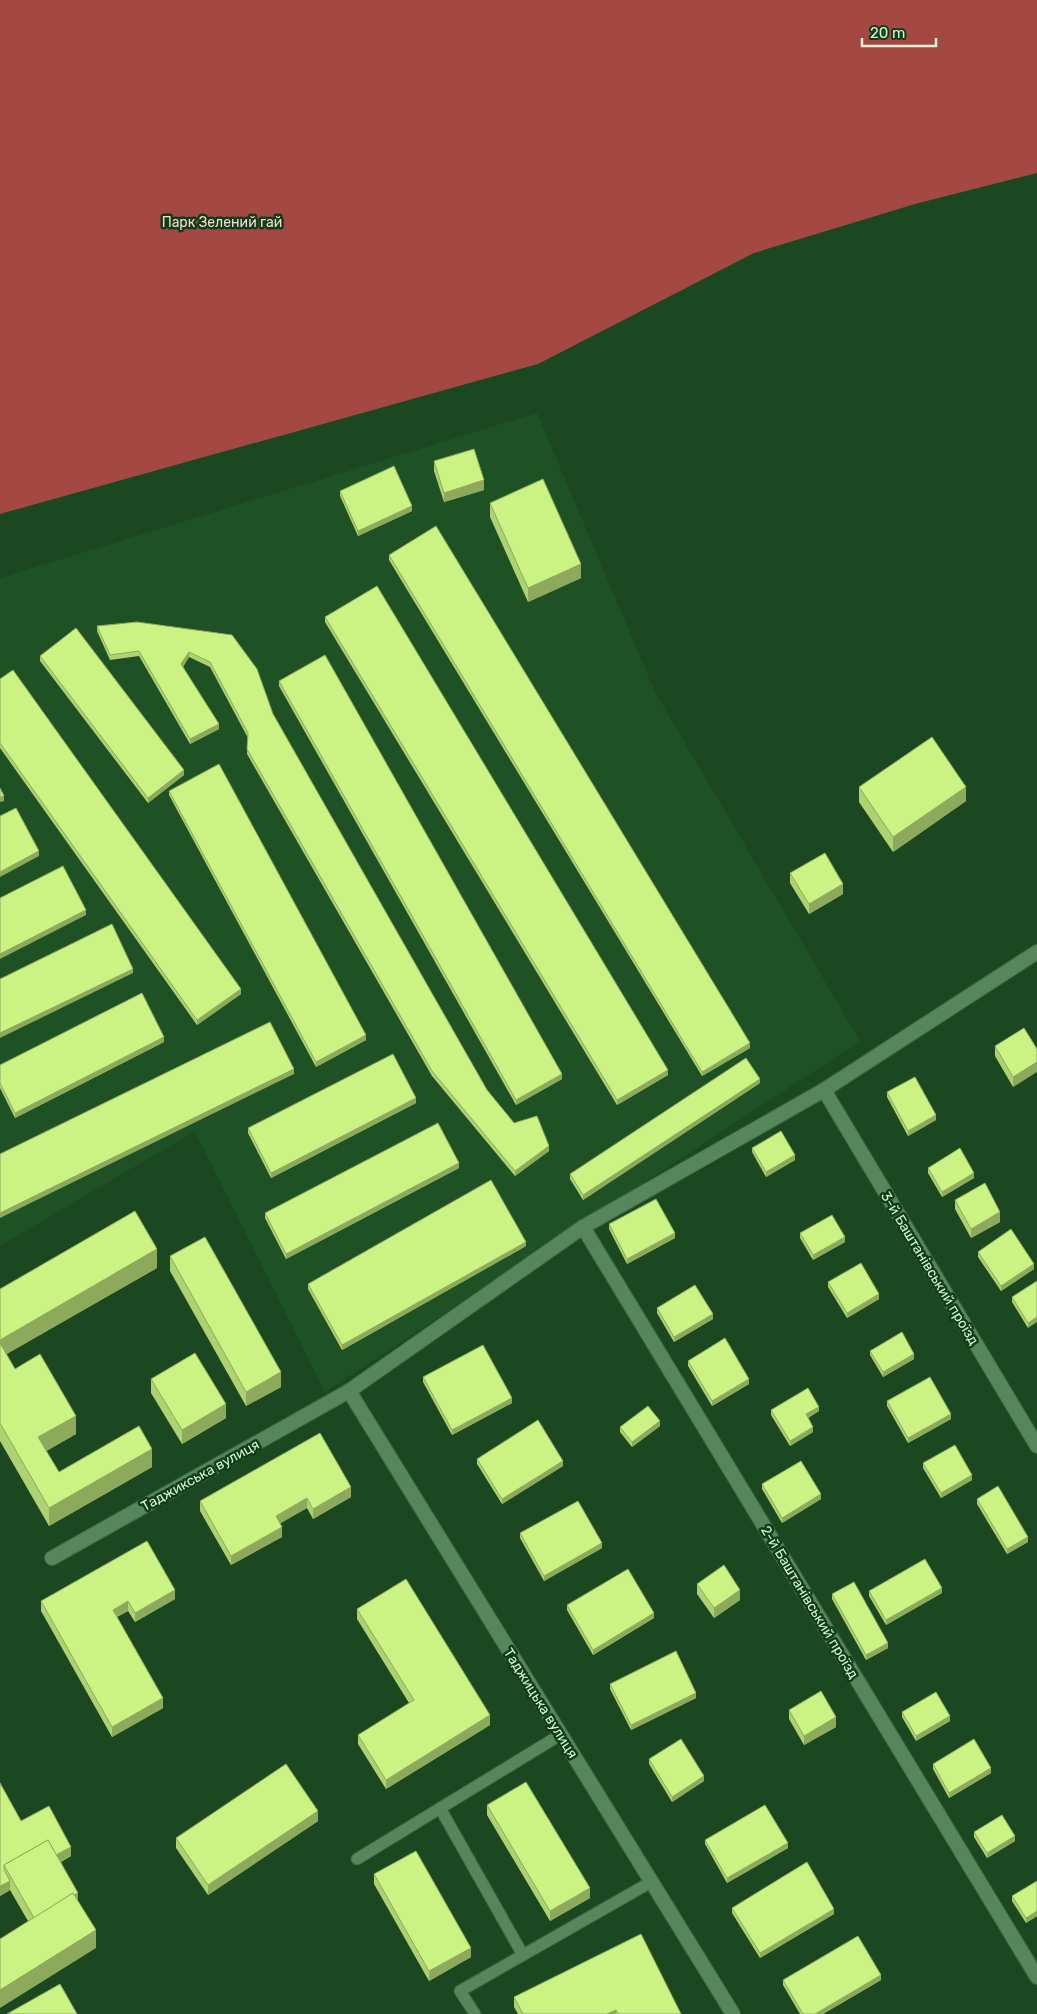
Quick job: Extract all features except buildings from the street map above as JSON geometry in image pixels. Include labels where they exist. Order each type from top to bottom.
[{"type":"street","name":"Таджикська вулиця","points":[[52,1558],[348,1392],[583,1227],[824,1090],[1037,952]]},
{"type":"street","name":"3-й Баштанівський проїзд","points":[[824,1090],[1037,1446]]},
{"type":"street","name":"2-й Баштанівський проїзд","points":[[583,1227],[1037,1977]]},
{"type":"street","name":"Таджицька вулиця","points":[[348,1392],[733,2014]]},
{"type":"lane","points":[[357,1858],[560,1735]]},
{"type":"lane","points":[[440,1808],[523,1955]]},
{"type":"lane","points":[[475,2014],[460,1991],[651,1882]]},
{"type":"shaded area","points":[[537,413],[655,692],[860,1041],[325,1392],[195,1131],[0,1246],[0,578]]},
{"type":"green space","name":"Парк Зелений гай","points":[[0,0],[1037,0],[1037,173],[915,204],[754,253],[538,364],[0,514]]}]
